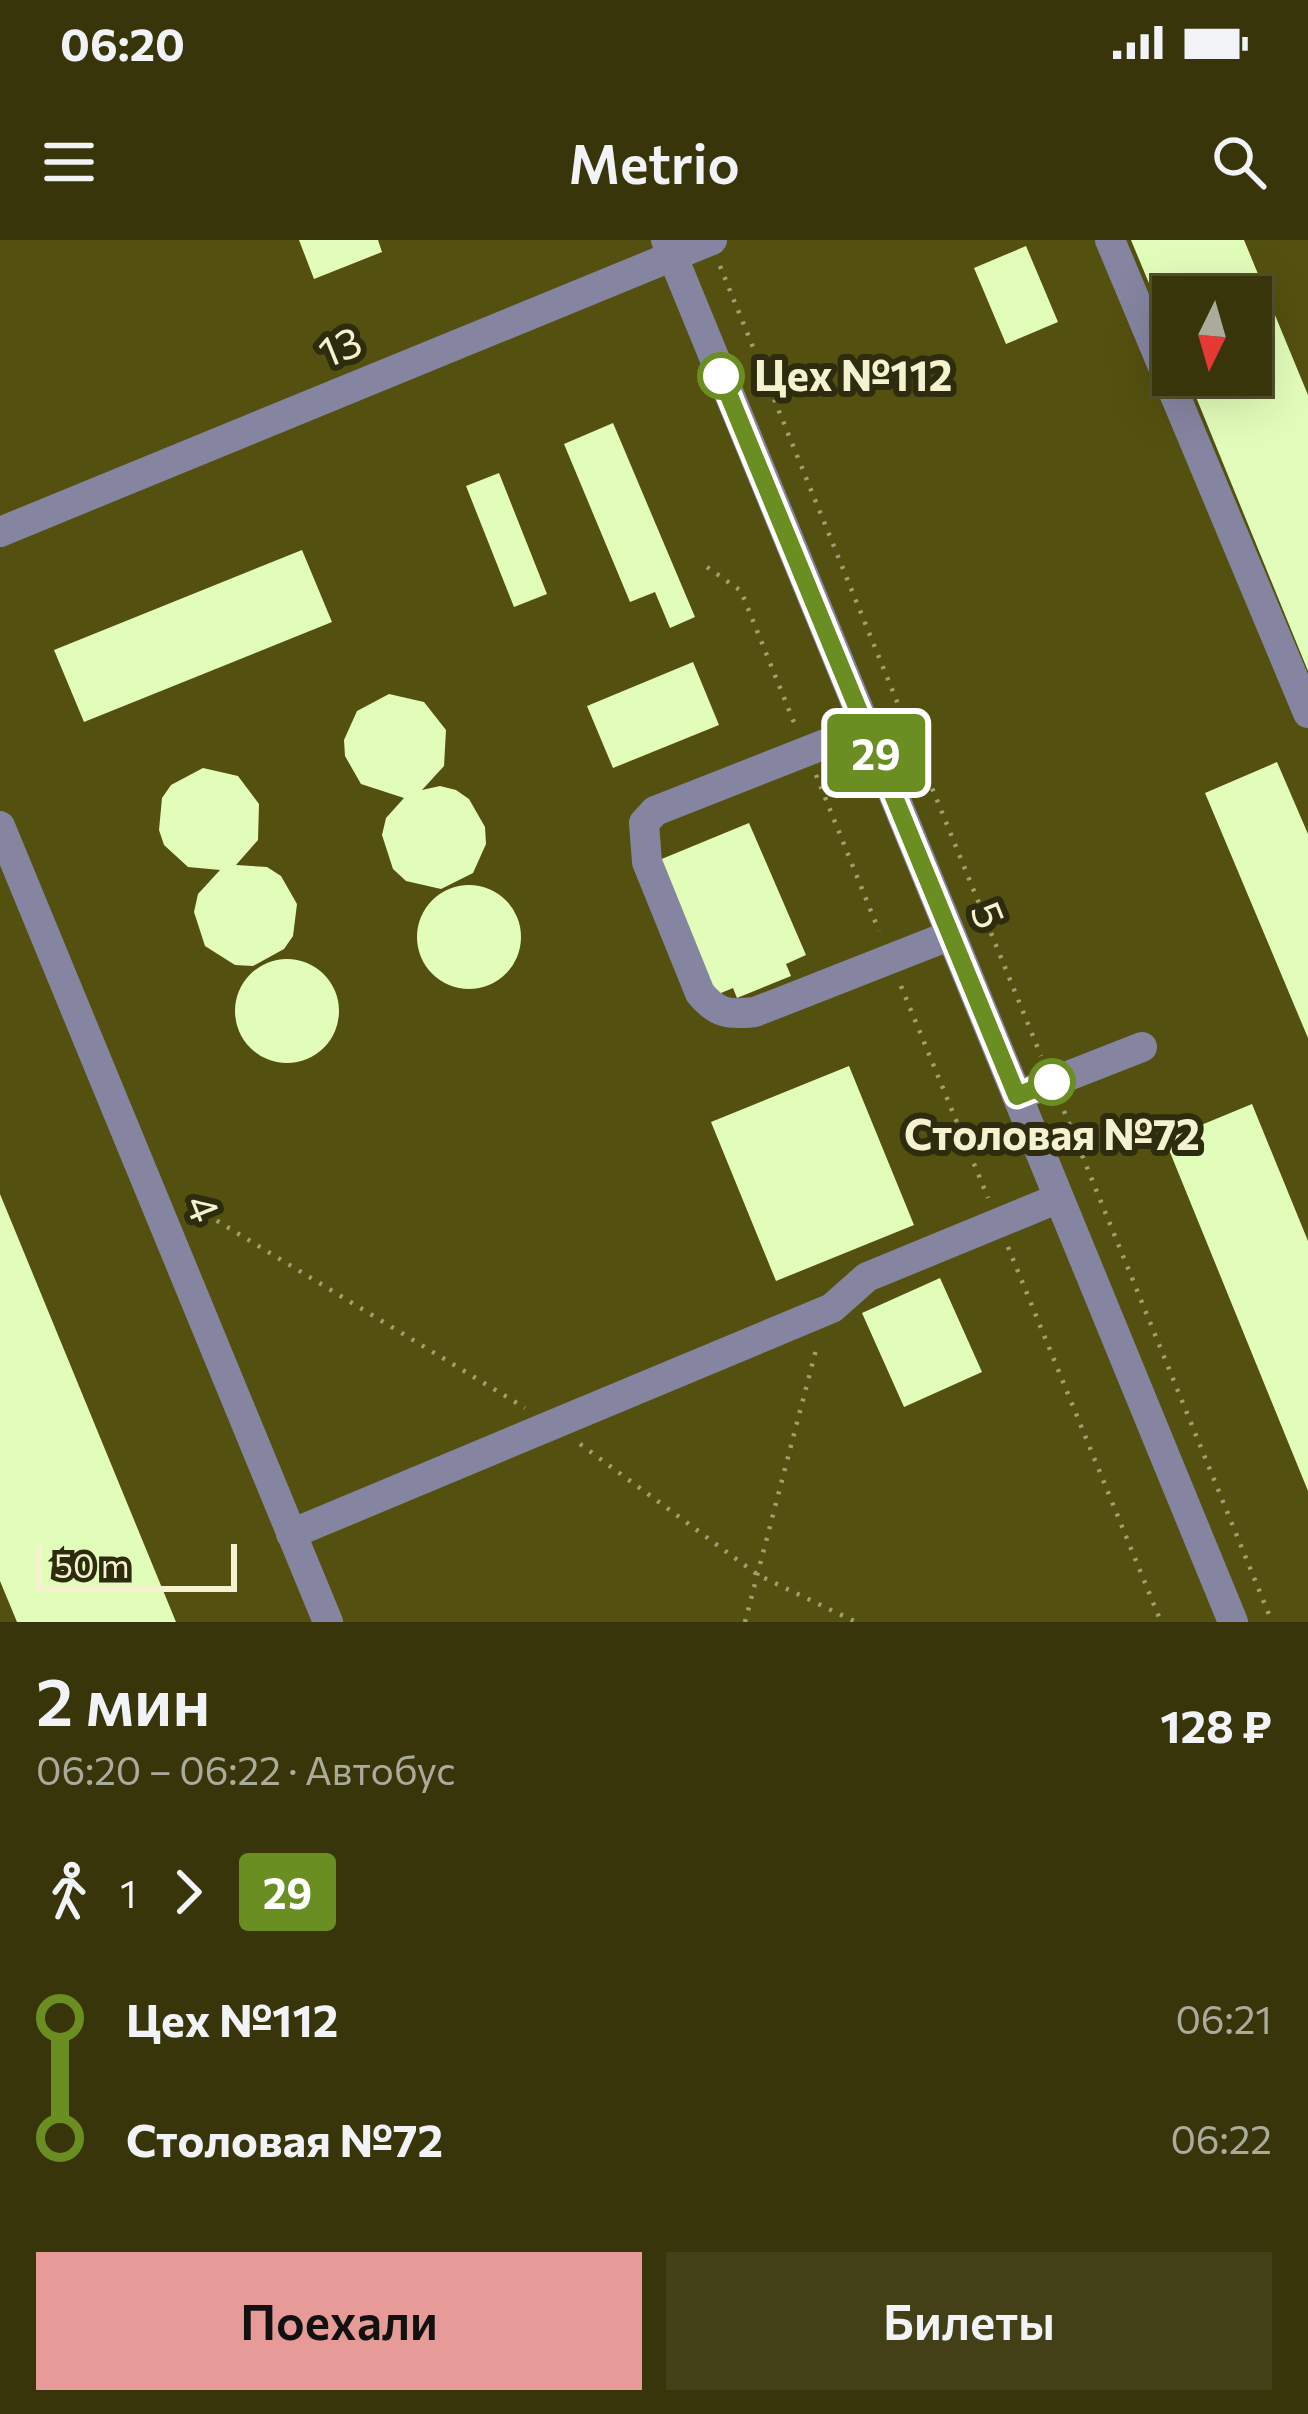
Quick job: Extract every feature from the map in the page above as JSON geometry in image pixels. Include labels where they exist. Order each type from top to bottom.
[{"type":"street","name":"13","points":[[0,532],[670,248],[711,240]]},
{"type":"street","points":[[1111,240],[1308,713]]},
{"type":"street","name":"5","points":[[670,248],[1233,1622]]},
{"type":"street","points":[[866,728],[655,811],[644,823],[647,862],[700,993],[712,1009],[730,1015],[755,1012],[951,935]]},
{"type":"street","name":"4","points":[[0,826],[328,1622]]},
{"type":"street","points":[[1017,1096],[1142,1047]]},
{"type":"street","points":[[291,1534],[832,1307],[867,1277],[1058,1198]]},
{"type":"path","points":[[711,240],[1272,1622]]},
{"type":"path","points":[[707,567],[741,591],[1161,1622]]},
{"type":"path","points":[[186,1202],[554,1425],[758,1574],[856,1622]]},
{"type":"path","points":[[745,1622],[807,1371],[832,1307]]},
{"type":"shaded area","points":[[0,240],[1308,240],[1308,1622],[0,1622]]},
{"type":"building","points":[[299,240],[378,240],[382,252],[314,279]]},
{"type":"building","points":[[1131,240],[1244,240],[1259,276],[1152,276],[1152,290]]},
{"type":"building","points":[[1026,246],[1058,322],[1006,344],[974,268]]},
{"type":"building","points":[[1272,308],[1308,395],[1308,671],[1196,396],[1272,396]]},
{"type":"building","points":[[613,423],[695,617],[670,628],[655,592],[630,602],[564,444]]},
{"type":"building","points":[[499,473],[547,594],[514,607],[466,486]]},
{"type":"building","points":[[302,550],[332,622],[84,722],[54,650]]},
{"type":"building","points":[[693,662],[719,725],[613,768],[587,706]]},
{"type":"building","points":[[389,694],[424,702],[446,730],[444,766],[422,790],[440,786],[456,790],[469,799],[485,827],[486,844],[473,873],[441,889],[406,881],[393,869],[382,835],[386,818],[404,798],[361,784],[345,756],[344,740],[357,711]]},
{"type":"building","points":[[1277,762],[1308,834],[1308,1038],[1205,793]]},
{"type":"building","points":[[203,768],[238,776],[259,804],[258,840],[236,865],[267,867],[281,876],[297,904],[293,936],[284,949],[253,966],[235,965],[205,946],[194,912],[198,894],[220,870],[188,867],[164,845],[159,830],[162,798],[171,785]]},
{"type":"building","points":[[749,823],[806,955],[786,964],[791,976],[737,998],[733,988],[709,998],[652,863]]},
{"type":"building","points":[[469,885],[489,889],[512,908],[521,937],[517,957],[498,980],[469,989],[449,985],[426,966],[417,937],[421,917],[440,894]]},
{"type":"building","points":[[287,959],[307,963],[330,982],[339,1011],[335,1031],[316,1054],[287,1063],[267,1059],[244,1040],[235,1011],[239,991],[258,968]]},
{"type":"building","points":[[849,1066],[914,1225],[776,1281],[711,1122]]},
{"type":"building","points":[[1252,1104],[1308,1241],[1308,1491],[1165,1140]]},
{"type":"building","points":[[0,1194],[176,1622],[17,1622],[0,1581]]},
{"type":"building","points":[[940,1278],[982,1372],[904,1407],[862,1313]]},
{"type":"bus line","name":"29","points":[[721,376],[1017,1096],[1052,1082]]},
{"type":"place","name":"Цех №112","points":[[721,376]]},
{"type":"place","name":"Столовая №72","points":[[1052,1082]]}]
